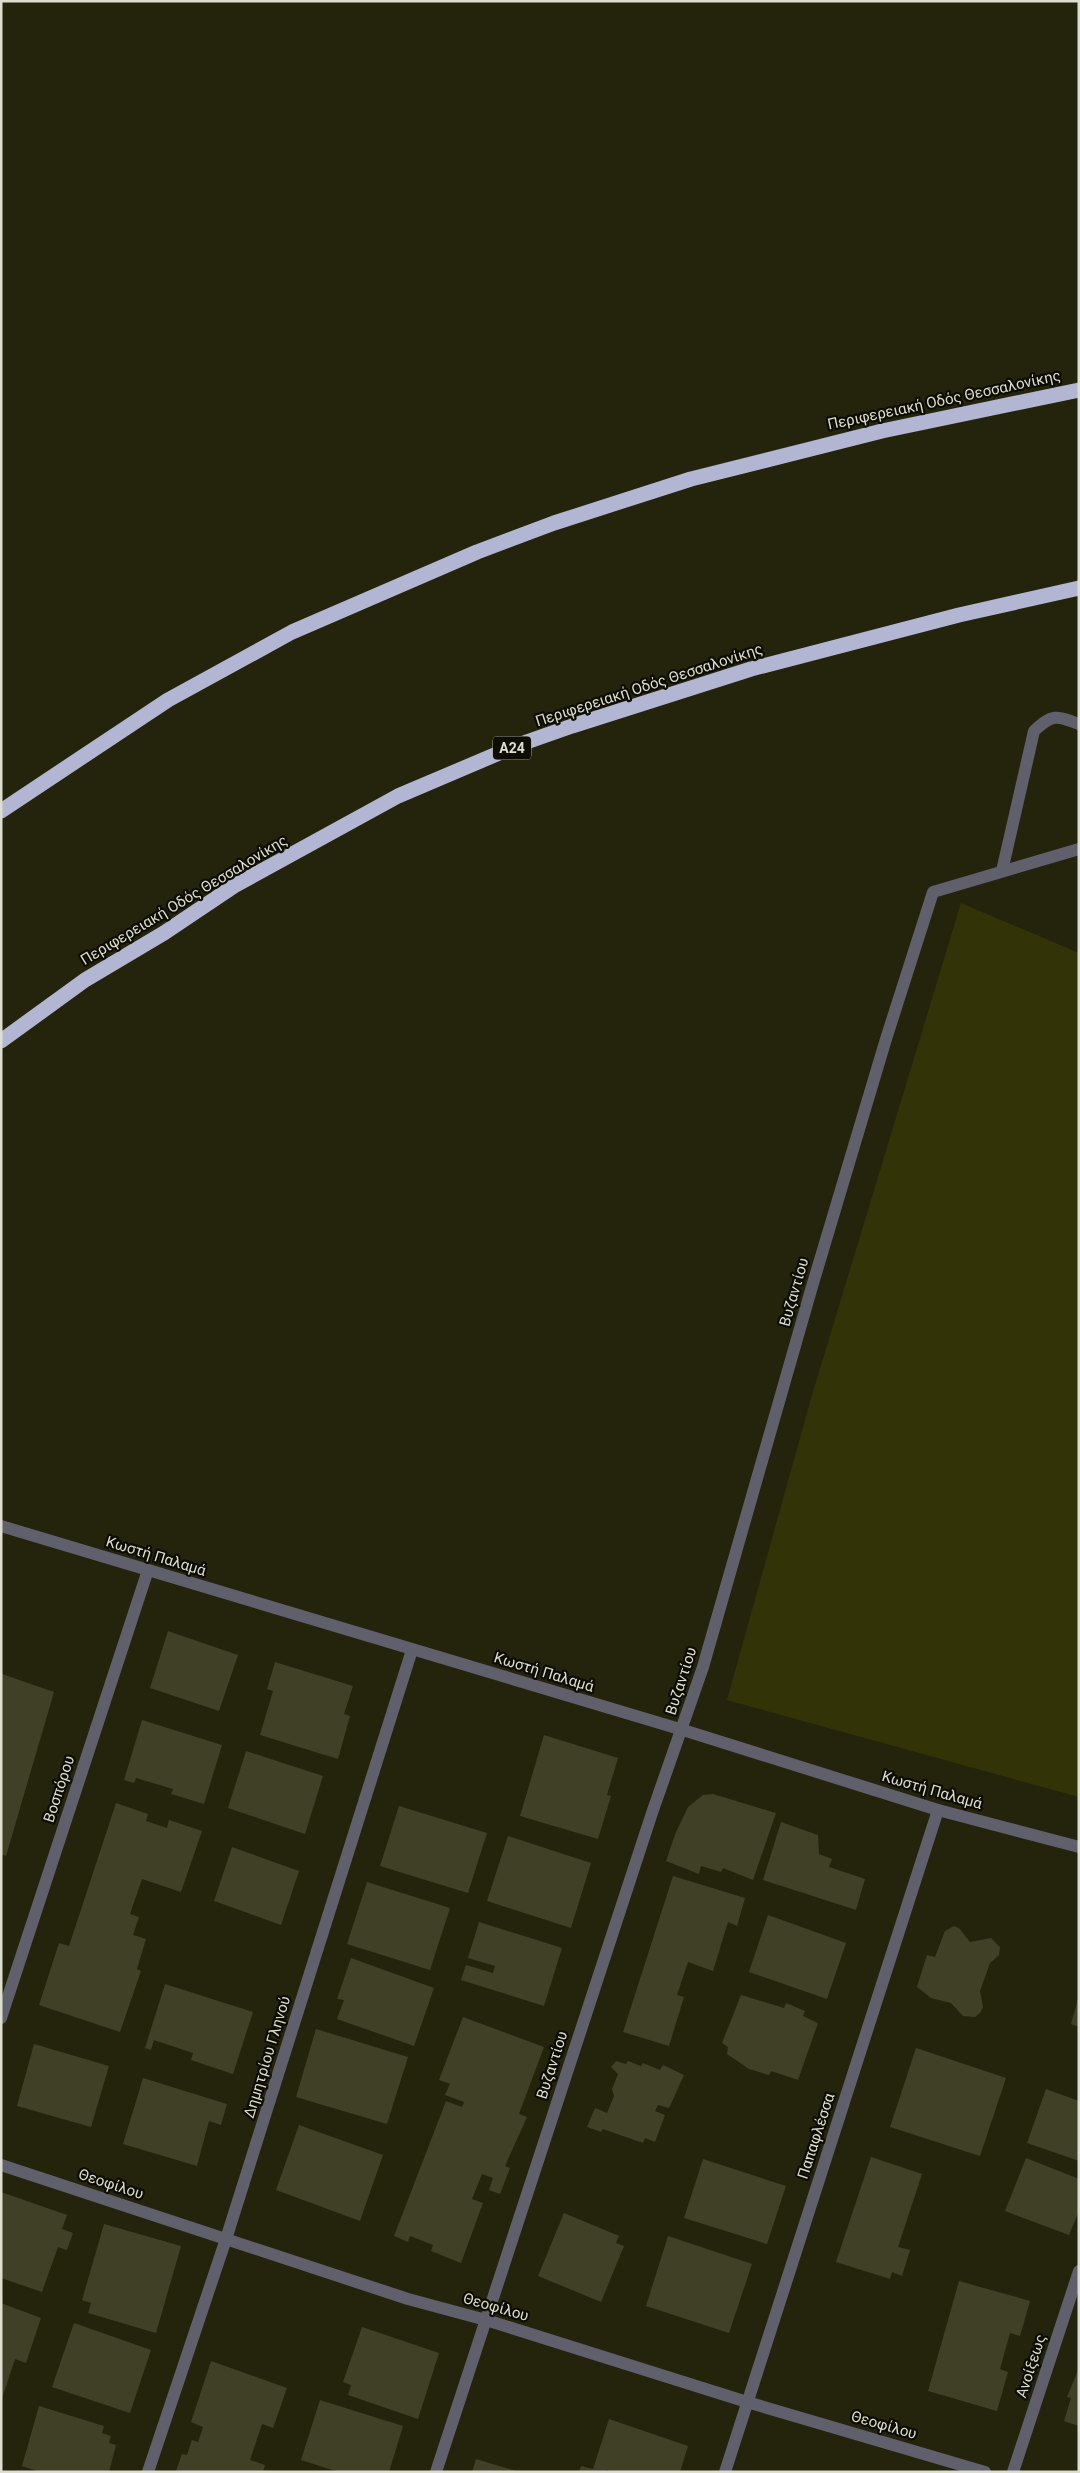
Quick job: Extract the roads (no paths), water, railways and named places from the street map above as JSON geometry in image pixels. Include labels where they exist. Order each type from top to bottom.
[{"type":"highway","name":"Περιφερειακή Οδός Θεσσαλονίκης","points":[[1,811],[168,700],[292,632],[477,552],[554,523],[691,479],[882,431],[1079,390]]},
{"type":"highway","name":"Περιφερειακή Οδός Θεσσαλονίκης","points":[[1,1041],[85,980],[164,933],[234,886],[398,796],[518,745],[751,669],[959,615],[1079,588]]},
{"type":"street","points":[[1079,724],[1060,717],[1047,719],[1034,731],[1002,871],[1079,848]]},
{"type":"street","name":"Βυζαντίου","points":[[436,2472],[652,1813],[683,1730],[736,1556],[810,1290],[932,892],[1002,871]]},
{"type":"street","name":"Κωστή Παλαμά","points":[[1,1526],[683,1730],[938,1810],[1079,1847]]},
{"type":"street","name":"Βοσπόρου","points":[[1,2018],[148,1570]]},
{"type":"street","name":"Δημητρίου Γληνού","points":[[148,2472],[226,2239],[412,1650]]},
{"type":"street","name":"Παπαφλέσσα","points":[[725,2472],[938,1810]]},
{"type":"street","name":"Θεοφίλου","points":[[1,2165],[408,2299],[486,2320],[747,2402],[985,2472]]},
{"type":"street","name":"Ανοίξεως","points":[[1014,2472],[1079,2270]]}]
